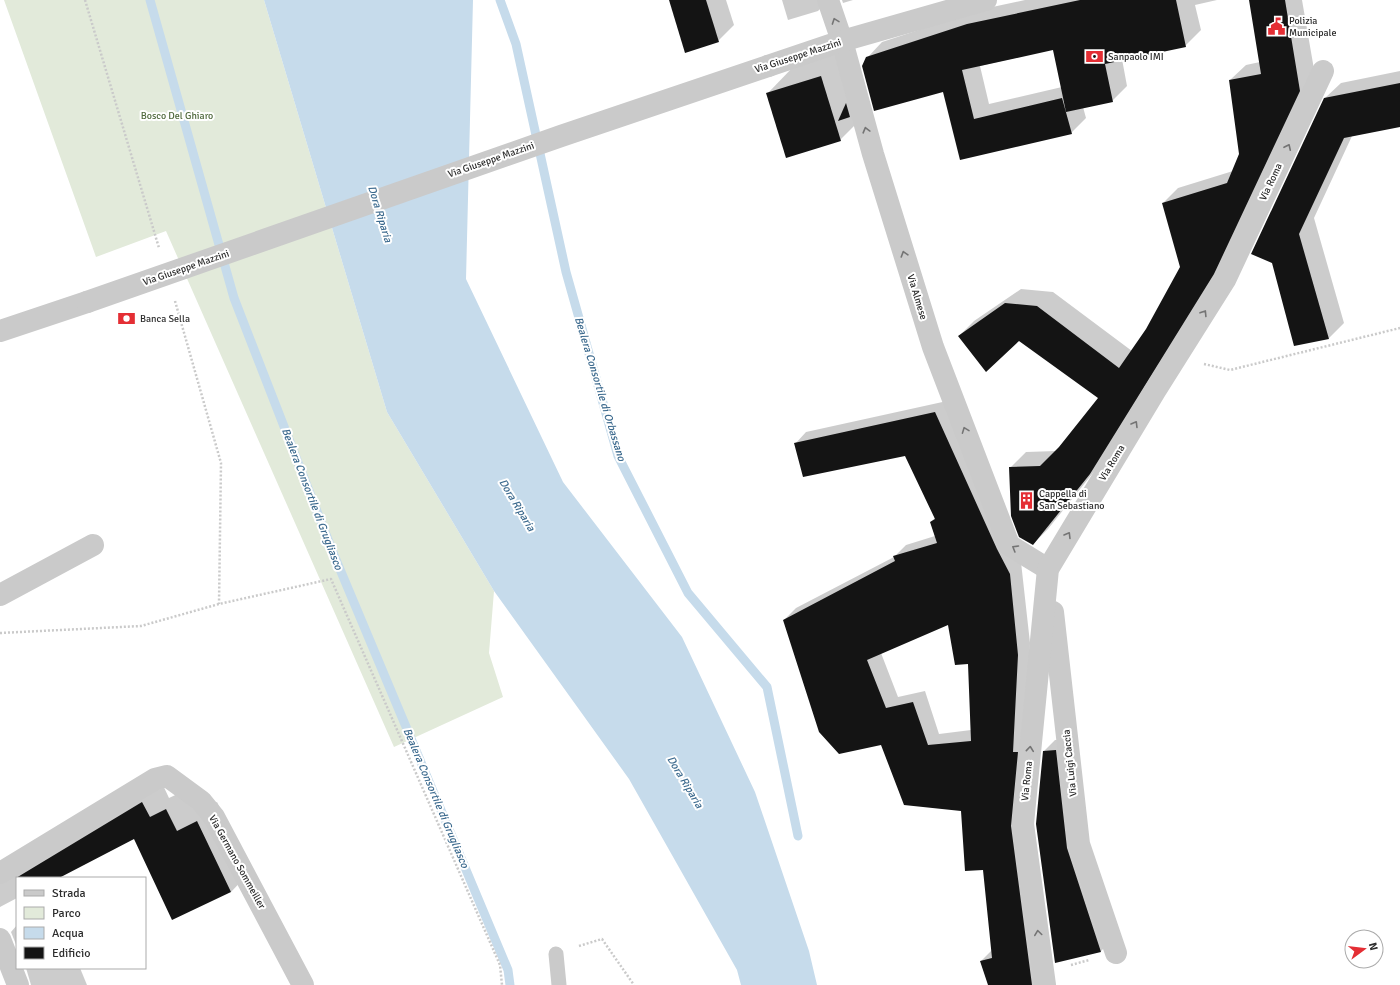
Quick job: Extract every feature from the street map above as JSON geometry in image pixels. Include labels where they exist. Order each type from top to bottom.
[{"type":"street","name":"Via Almese","points":[[828,0],[842,42],[873,154],[933,347],[1009,545],[1048,569]]},
{"type":"street","name":"Via Giuseppe Mazzini","points":[[0,331],[87,302],[553,138],[842,42],[986,0]]},
{"type":"street","name":"Via Roma","points":[[1044,978],[1023,824],[1048,569],[1225,280],[1323,71]]},
{"type":"street","points":[[0,595],[94,545]]},
{"type":"street","name":"Via Luigi Caccia","points":[[1048,569],[1079,844],[1116,953]]},
{"type":"street","name":"Via Germano Sommeiller","points":[[0,873],[154,779],[167,776],[201,801],[214,817],[303,985]]},
{"type":"street","points":[[0,939],[18,985]]},
{"type":"lane","points":[[556,954],[559,985]]},
{"type":"path","points":[[85,0],[156,238]]},
{"type":"path","points":[[173,295],[221,463],[219,604]]},
{"type":"path","points":[[1176,358],[1230,370],[1400,328]]},
{"type":"path","points":[[0,633],[141,626],[219,604],[331,579],[500,965],[502,985]]},
{"type":"path","points":[[556,954],[602,939],[634,985]]},
{"type":"path","points":[[1044,978],[1116,953]]},
{"type":"green space","name":"Bosco Del Ghiaro","points":[[4,0],[264,0],[387,412],[494,591],[489,653],[503,697],[394,747],[166,231],[96,257]]},
{"type":"water","name":"Dora Riparia","points":[[264,0],[473,0],[466,279],[563,482],[682,637],[755,792],[809,951],[817,985],[741,985],[737,970],[629,779],[494,591],[387,412]]},
{"type":"building","points":[[669,0],[706,0],[719,42],[685,53]]},
{"type":"building","points":[[1080,0],[1176,0],[1186,47],[1105,64],[1113,102],[1066,112],[1053,50],[962,70],[974,119],[1062,98],[1072,134],[960,160],[943,92],[874,111],[862,66],[866,57],[967,24]]},
{"type":"building","points":[[1249,0],[1285,0],[1300,91],[1214,274],[1090,474],[1033,545],[1019,537],[1011,516],[1009,467],[1040,466],[1059,447],[1098,398],[1019,341],[986,372],[958,336],[1005,303],[1037,306],[1119,368],[1146,329],[1180,267],[1162,203],[1227,183],[1239,154],[1229,80],[1261,74]]},
{"type":"building","points":[[821,76],[841,141],[786,158],[766,93]]},
{"type":"building","points":[[1400,83],[1400,127],[1344,138],[1299,234],[1329,339],[1294,346],[1272,263],[1251,254],[1324,98]]},
{"type":"building","points":[[846,103],[850,117],[838,121]]},
{"type":"building","points":[[935,412],[997,549],[1010,574],[1018,655],[1013,752],[1018,752],[1011,826],[1032,985],[988,985],[980,961],[992,958],[983,870],[965,871],[961,811],[904,805],[881,745],[839,754],[819,732],[783,620],[895,561],[893,556],[937,543],[930,522],[935,519],[905,456],[803,477],[794,443]],"holes":[[[948,625],[955,665],[968,664],[971,741],[928,745],[913,702],[886,708],[867,660]]]},
{"type":"building","points":[[1056,750],[1067,848],[1101,952],[1055,963],[1036,824],[1043,751]]},
{"type":"building","points":[[142,802],[150,817],[166,809],[177,831],[197,821],[231,892],[172,920],[134,839],[61,877],[18,877]]},
{"type":"waterway","name":"Bealera Consortile di Grugliasco","points":[[150,0],[234,298],[334,555],[508,970],[510,985]]},
{"type":"waterway","name":"Bealera Consortile di Orbassano","points":[[500,0],[516,44],[566,272],[618,456],[688,593],[767,687],[798,836]]},
{"type":"place","name":"Polizia Municipale","points":[[1276,27]]},
{"type":"place","name":"Sanpaolo IMI","points":[[1095,57]]},
{"type":"place","name":"Banca Sella","points":[[127,319]]},
{"type":"place","name":"Cappella di San Sebastiano","points":[[1026,500]]}]
